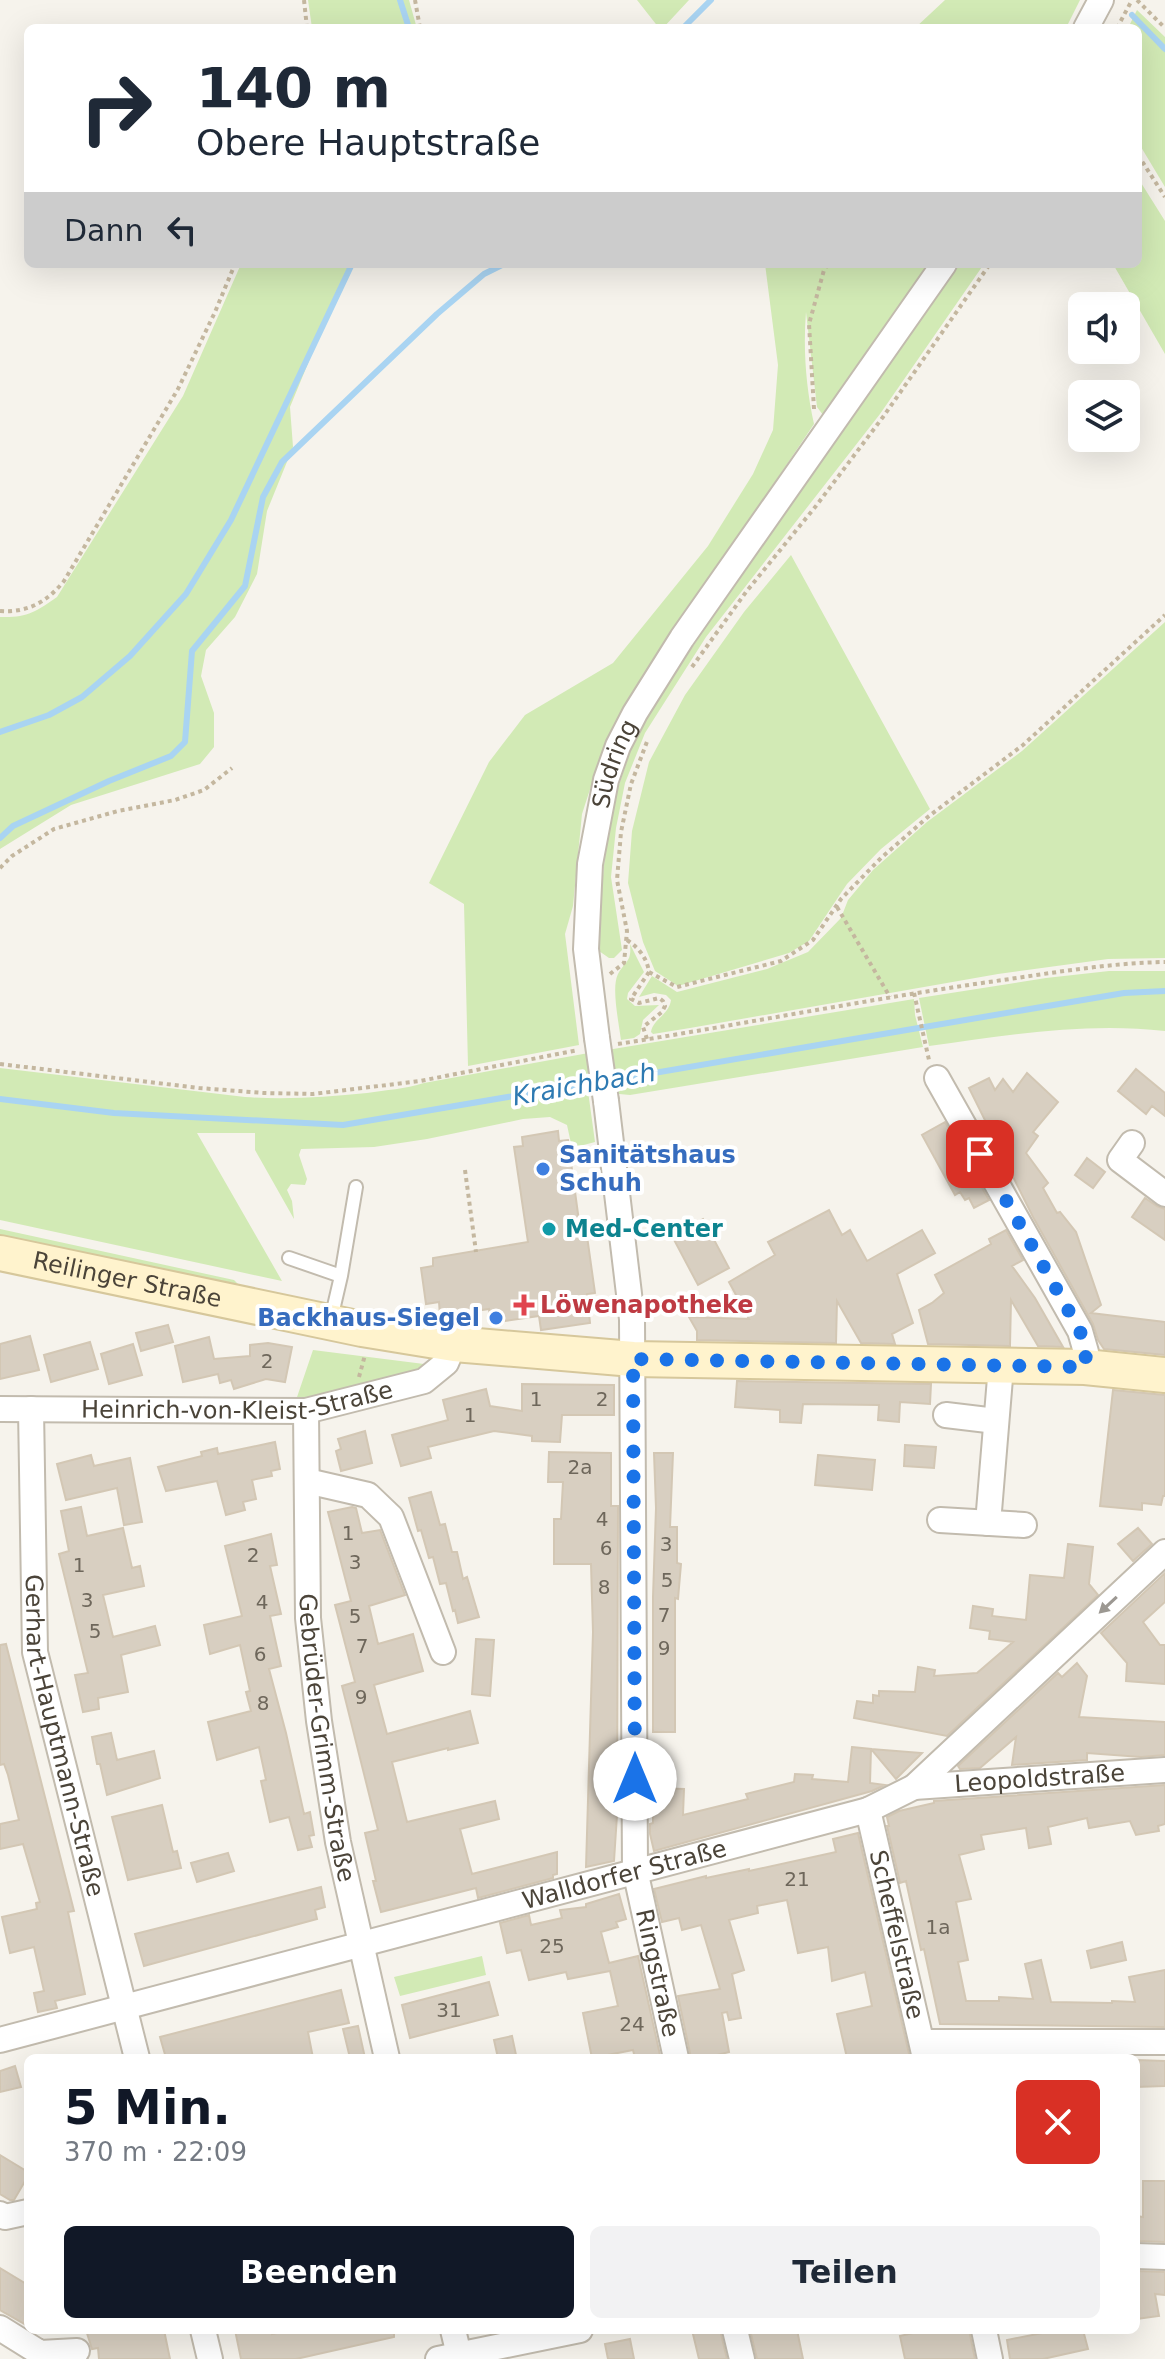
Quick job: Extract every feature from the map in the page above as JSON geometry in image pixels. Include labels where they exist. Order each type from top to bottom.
[{"type":"main road","name":"Reilinger Straße","points":[[0,1253],[371,1331],[454,1344],[633,1359],[1085,1367],[1165,1375]]},
{"type":"street","points":[[1088,24],[1101,0]]},
{"type":"street","name":"Südring","points":[[633,1359],[632,1319],[586,949],[590,864],[606,780],[618,746],[635,713],[682,638],[941,268]]},
{"type":"street","points":[[932,1067],[1080,1331],[1086,1352],[1085,1367]]},
{"type":"street","points":[[1132,1143],[1120,1160],[1165,1194]]},
{"type":"street","name":"Heinrich-von-Kleist-Straße","points":[[0,1409],[306,1411],[424,1381],[446,1363],[454,1344]]},
{"type":"street","name":"Ringstraße","points":[[633,1359],[635,1870],[675,2054]]},
{"type":"street","points":[[988,1523],[1001,1366]]},
{"type":"street","name":"Gerhart-Hauptmann-Straße","points":[[31,1409],[35,1652],[136,2054]]},
{"type":"street","name":"Gebrüder-Grimm-Straße","points":[[306,1411],[308,1618],[319,1721],[338,1842],[386,2054]]},
{"type":"street","points":[[946,1415],[996,1421]]},
{"type":"street","points":[[307,1481],[368,1495],[391,1517],[443,1652]]},
{"type":"street","points":[[940,1520],[1024,1525]]},
{"type":"street","name":"Walldorfer Straße","points":[[0,2040],[868,1810],[914,1787],[1165,1552]]},
{"type":"street","name":"Leopoldstraße","points":[[914,1787],[1165,1770]]},
{"type":"street","name":"Scheffelstraße","points":[[868,1810],[923,2050]]},
{"type":"street","points":[[923,2050],[1165,2042]]},
{"type":"street","points":[[0,2214],[5,2217],[24,2213]]},
{"type":"street","points":[[1140,2256],[1165,2257]]},
{"type":"street","points":[[0,2328],[40,2353],[77,2351]]},
{"type":"street","points":[[204,2334],[210,2359]]},
{"type":"street","points":[[453,2334],[453,2357],[561,2334]]},
{"type":"street","points":[[736,2334],[742,2359]]},
{"type":"street","points":[[985,2334],[990,2359]]},
{"type":"lane","points":[[330,1322],[356,1187]]},
{"type":"lane","points":[[289,1258],[341,1276]]},
{"type":"path","points":[[304,0],[307,24]]},
{"type":"path","points":[[415,0],[419,24]]},
{"type":"path","points":[[1119,24],[1134,0],[1165,28]]},
{"type":"path","points":[[1142,161],[1165,197]]},
{"type":"path","points":[[0,611],[32,607],[55,592],[64,581],[178,389],[233,268]]},
{"type":"path","points":[[825,268],[809,324],[814,410],[828,431]]},
{"type":"path","points":[[685,677],[746,592],[883,417],[987,268]]},
{"type":"path","points":[[649,972],[677,987],[781,961],[813,940],[841,899],[881,858],[929,816],[1023,745],[1165,615]]},
{"type":"path","points":[[591,981],[611,974],[624,963],[627,940],[617,880],[621,832],[631,784],[650,736]]},
{"type":"path","points":[[0,868],[12,856],[54,829],[118,811],[175,800],[204,790],[232,768]]},
{"type":"path","points":[[837,907],[890,997]]},
{"type":"path","points":[[627,940],[639,948],[649,967],[649,972],[631,999],[639,1003],[659,998],[665,1006],[643,1027],[647,1039]]},
{"type":"path","points":[[0,1064],[199,1088],[313,1094],[420,1081],[600,1044],[647,1039],[914,993],[1073,970],[1165,962]]},
{"type":"path","points":[[914,993],[932,1067]]},
{"type":"path","points":[[465,1170],[476,1252]]},
{"type":"path","points":[[354,1399],[371,1331]]},
{"type":"green space","points":[[308,0],[409,0],[416,24],[311,24]]},
{"type":"green space","points":[[637,0],[689,0],[667,24],[656,24]]},
{"type":"green space","points":[[945,0],[1080,0],[1068,24],[919,24]]},
{"type":"green space","points":[[1137,10],[1165,37],[1165,187],[1142,149],[1142,24],[1130,24]]},
{"type":"green space","points":[[1142,184],[1165,221],[1165,354],[1140,311],[1140,292],[1129,292],[1115,268],[1142,268]]},
{"type":"green space","points":[[239,268],[347,268],[290,407],[293,447],[267,511],[257,574],[235,617],[206,650],[201,676],[214,713],[214,747],[200,764],[71,805],[0,849],[0,617],[30,613],[57,597],[183,396]]},
{"type":"green space","points":[[766,268],[925,268],[823,415],[817,407],[806,312],[806,368],[814,424],[651,666],[617,722],[582,814],[573,906],[565,934],[579,1045],[468,1066],[464,904],[429,883],[489,762],[525,715],[613,663],[708,546],[753,474],[773,430],[778,365]]},
{"type":"green space","points":[[956,268],[981,268],[880,414],[706,637],[645,733],[625,783],[616,828],[611,877],[622,950],[614,958],[609,958],[599,951],[599,920],[607,832],[618,788],[647,716],[717,610]]},
{"type":"green space","points":[[791,555],[930,809],[881,849],[847,884],[809,941],[789,953],[678,986],[655,971],[643,942],[628,883],[632,831],[649,762],[685,695],[744,612]]},
{"type":"green space","points":[[1165,622],[1165,958],[1108,959],[998,974],[690,1028],[651,1032],[671,1000],[666,995],[654,993],[639,997],[652,976],[677,992],[767,969],[808,952],[841,918],[848,900],[873,870],[927,822],[1022,751]]},
{"type":"green space","points":[[630,944],[644,972],[627,999],[635,1006],[659,1005],[643,1020],[640,1034],[621,1040],[615,988],[618,974],[629,958]]},
{"type":"green space","points":[[1109,971],[1165,971],[1165,1031],[1076,1029],[929,1046],[919,998]]},
{"type":"green space","points":[[914,999],[923,1047],[630,1095],[588,1091],[595,1142],[572,1148],[567,1125],[550,1117],[523,1119],[374,1147],[301,1149],[299,1155],[307,1179],[305,1185],[291,1184],[287,1190],[294,1219],[255,1150],[255,1133],[197,1133],[282,1281],[0,1220],[0,1068],[245,1097],[336,1096],[403,1088],[583,1054]]},
{"type":"green space","points":[[0,1229],[234,1280],[238,1284],[0,1237]]},
{"type":"green space","points":[[313,1350],[424,1364],[422,1370],[295,1403]]},
{"type":"green space","points":[[482,1956],[486,1975],[400,1996],[394,1977]]},
{"type":"building","points":[[1136,1069],[1165,1093],[1165,1116],[1152,1106],[1146,1114],[1118,1091]]},
{"type":"building","points":[[1027,1073],[1058,1102],[1033,1132],[1038,1136],[1026,1153],[1048,1183],[1043,1188],[1057,1213],[1060,1212],[1076,1232],[1101,1305],[1091,1313],[1165,1322],[1165,1355],[1104,1349],[1033,1217],[969,1088],[989,1078],[995,1090],[1003,1079],[1013,1092]]},
{"type":"building","points":[[945,1122],[989,1200],[974,1208],[969,1198],[965,1200],[960,1192],[955,1195],[922,1135]]},
{"type":"building","name":"Med-Center","points":[[558,1131],[559,1141],[568,1140],[581,1236],[587,1236],[595,1293],[587,1294],[590,1323],[541,1330],[539,1316],[491,1323],[489,1309],[440,1316],[439,1302],[426,1304],[421,1268],[433,1266],[433,1258],[528,1242],[514,1147],[523,1146],[522,1137]]},
{"type":"building","points":[[1087,1158],[1105,1172],[1093,1188],[1075,1175]]},
{"type":"building","points":[[1145,1198],[1165,1209],[1165,1240],[1132,1217]]},
{"type":"building","points":[[829,1210],[842,1235],[850,1230],[867,1261],[922,1230],[935,1253],[897,1274],[913,1323],[892,1334],[895,1344],[861,1343],[837,1301],[836,1343],[697,1340],[697,1331],[689,1317],[749,1319],[729,1282],[775,1255],[768,1242]]},
{"type":"building","points":[[703,1219],[729,1268],[698,1285],[672,1236]]},
{"type":"building","points":[[1006,1230],[1023,1260],[1012,1266],[1035,1298],[1063,1347],[1038,1346],[1011,1300],[1010,1346],[928,1344],[919,1310],[944,1293],[935,1275],[991,1244],[989,1239]]},
{"type":"building","points":[[168,1325],[173,1342],[141,1351],[136,1333]]},
{"type":"building","points":[[30,1336],[39,1370],[0,1379],[0,1344]]},
{"type":"building","points":[[209,1337],[214,1359],[250,1356],[250,1345],[268,1343],[292,1347],[285,1382],[266,1379],[234,1389],[231,1380],[220,1383],[218,1374],[183,1382],[175,1346]]},
{"type":"building","points":[[90,1342],[98,1369],[51,1382],[44,1355]]},
{"type":"building","points":[[133,1344],[142,1375],[109,1384],[101,1354]]},
{"type":"building","points":[[737,1381],[931,1384],[930,1404],[900,1402],[899,1422],[878,1420],[879,1405],[803,1404],[801,1423],[780,1422],[780,1410],[735,1407]]},
{"type":"building","points":[[522,1384],[614,1385],[614,1415],[562,1415],[560,1442],[532,1441],[532,1436],[494,1431],[428,1447],[431,1458],[401,1466],[392,1435],[448,1420],[443,1400],[486,1389],[490,1406],[522,1411]]},
{"type":"building","points":[[1113,1390],[1165,1395],[1165,1496],[1161,1505],[1142,1503],[1142,1510],[1100,1506]]},
{"type":"building","points":[[365,1431],[372,1463],[341,1471],[336,1451],[341,1449],[338,1439]]},
{"type":"building","points":[[275,1442],[280,1469],[271,1471],[272,1476],[252,1480],[256,1499],[243,1502],[245,1510],[226,1515],[217,1481],[166,1491],[158,1467],[202,1456],[201,1452],[217,1448],[218,1454]]},
{"type":"building","points":[[905,1445],[936,1447],[934,1468],[904,1466]]},
{"type":"building","points":[[549,1452],[611,1453],[611,1506],[618,1506],[617,1815],[614,1861],[586,1867],[593,1632],[591,1564],[554,1564],[554,1519],[561,1519],[563,1482],[548,1482]]},
{"type":"building","points":[[654,1453],[673,1453],[670,1527],[677,1527],[677,1563],[681,1564],[678,1599],[675,1598],[675,1732],[653,1732]]},
{"type":"building","points":[[91,1455],[94,1466],[130,1458],[142,1522],[124,1525],[117,1488],[66,1500],[57,1464]]},
{"type":"building","points":[[818,1455],[875,1460],[872,1490],[815,1485]]},
{"type":"building","points":[[431,1492],[440,1525],[445,1524],[452,1552],[457,1552],[463,1579],[467,1577],[479,1617],[458,1623],[446,1583],[440,1584],[433,1557],[429,1558],[421,1530],[418,1531],[409,1498]]},
{"type":"building","points":[[81,1507],[87,1536],[123,1528],[132,1568],[140,1566],[144,1586],[103,1595],[113,1637],[155,1626],[160,1645],[121,1655],[128,1692],[98,1698],[99,1709],[83,1712],[75,1675],[88,1673],[59,1554],[69,1551],[61,1511]]},
{"type":"building","points":[[356,1508],[362,1533],[380,1530],[405,1595],[369,1606],[378,1644],[413,1634],[423,1671],[374,1685],[387,1734],[470,1711],[478,1743],[392,1762],[407,1822],[495,1801],[499,1819],[460,1829],[472,1874],[557,1852],[557,1874],[553,1878],[478,1898],[476,1888],[381,1912],[365,1833],[378,1830],[342,1686],[355,1682],[335,1605],[351,1601],[328,1512]]},
{"type":"building","points":[[1138,1528],[1152,1544],[1133,1561],[1118,1544]]},
{"type":"building","points":[[271,1534],[277,1565],[270,1566],[281,1614],[270,1616],[281,1666],[269,1669],[304,1814],[310,1812],[314,1835],[309,1836],[312,1847],[298,1850],[289,1817],[270,1822],[261,1781],[266,1780],[259,1747],[217,1760],[208,1722],[251,1711],[240,1645],[210,1654],[204,1625],[242,1616],[225,1546]]},
{"type":"building","points":[[1068,1544],[1093,1547],[1089,1584],[1098,1595],[947,1736],[854,1718],[857,1701],[873,1703],[873,1695],[879,1696],[879,1691],[915,1692],[918,1667],[935,1670],[934,1676],[977,1673],[1013,1642],[989,1639],[990,1631],[970,1628],[973,1606],[993,1609],[992,1616],[1026,1620],[1030,1575],[1064,1578]]},
{"type":"building","points":[[1165,1573],[1165,1602],[1143,1622],[1160,1645],[1165,1645],[1165,1684],[1126,1681],[1127,1663],[1101,1633]]},
{"type":"building","points":[[476,1639],[494,1640],[490,1696],[472,1694]]},
{"type":"building","points":[[6,1644],[74,1911],[68,1912],[85,1994],[55,2001],[57,2008],[38,2012],[34,1993],[44,1991],[34,1947],[10,1953],[2,1917],[37,1909],[36,1903],[40,1902],[23,1844],[0,1849],[0,1824],[19,1820],[8,1775],[4,1764],[0,1765],[0,1645]]},
{"type":"building","points":[[1077,1663],[1087,1676],[1079,1717],[1165,1722],[1165,1755],[1141,1757],[1087,1753],[1087,1760],[1012,1765],[1016,1737],[980,1768],[960,1769],[958,1766],[1058,1673],[1062,1677]]},
{"type":"building","points":[[111,1733],[117,1760],[154,1751],[160,1778],[107,1795],[92,1737]]},
{"type":"building","points":[[852,1747],[871,1749],[870,1783],[885,1785],[654,1851],[650,1834],[653,1788],[684,1789],[683,1815],[748,1799],[746,1794],[794,1782],[795,1774],[813,1775],[812,1779],[848,1782]]},
{"type":"building","points":[[871,1749],[922,1753],[896,1779]]},
{"type":"building","points":[[1165,1785],[1165,1824],[1158,1826],[1159,1831],[1136,1835],[1130,1821],[1089,1828],[1087,1818],[1048,1827],[1051,1844],[1029,1848],[1026,1828],[981,1835],[984,1849],[959,1855],[971,1899],[956,1902],[968,1960],[958,1962],[966,2001],[999,2001],[999,1997],[1033,1999],[1025,1964],[1041,1960],[1051,2002],[1135,2002],[1129,1977],[1165,1970],[1165,2027],[940,2024],[906,1881],[900,1883],[887,1817],[934,1801]]},
{"type":"building","points":[[162,1805],[173,1852],[177,1851],[181,1868],[128,1880],[112,1817]]},
{"type":"building","points":[[858,1833],[909,2054],[846,2054],[837,2014],[872,2006],[865,1972],[832,1981],[828,1947],[798,1953],[787,1900],[757,1906],[758,1913],[729,1920],[744,1970],[732,1974],[741,2018],[729,2020],[727,2012],[722,2013],[729,2052],[690,2054],[678,1996],[720,1989],[701,1925],[682,1930],[679,1918],[662,1922],[654,1889],[836,1852],[833,1839]]},
{"type":"building","points":[[228,1853],[234,1871],[197,1882],[191,1863]]},
{"type":"building","points":[[321,1887],[325,1907],[315,1910],[317,1919],[144,1966],[135,1934]]},
{"type":"building","points":[[619,1894],[626,1919],[616,1922],[618,1927],[601,1932],[609,1963],[638,1956],[660,2054],[634,2054],[633,2050],[591,2054],[583,2013],[618,2006],[610,1971],[568,1979],[566,1972],[529,1980],[521,1950],[507,1953],[500,1923],[529,1915],[531,1925],[562,1918],[560,1910],[586,1907],[586,1904]]},
{"type":"building","points":[[1122,1942],[1126,1960],[1091,1968],[1087,1951]]},
{"type":"building","points":[[489,1982],[498,2015],[410,2038],[402,2005]]},
{"type":"building","points":[[341,1990],[349,2023],[308,2032],[312,2054],[165,2054],[160,2037]]},
{"type":"building","points":[[358,2026],[364,2054],[349,2054],[343,2029]]},
{"type":"building","points":[[512,2036],[516,2054],[497,2054],[494,2040]]},
{"type":"building","points":[[1140,2060],[1165,2061],[1165,2086],[1140,2087]]},
{"type":"building","points":[[15,2066],[21,2087],[0,2092],[0,2071]]},
{"type":"building","points":[[0,2155],[24,2170],[24,2183],[14,2200],[0,2194]]},
{"type":"building","points":[[1143,2181],[1165,2181],[1165,2242],[1140,2241],[1140,2217],[1143,2217]]},
{"type":"building","points":[[0,2268],[24,2283],[24,2324],[0,2310]]},
{"type":"building","points":[[1140,2271],[1165,2272],[1165,2295],[1155,2294],[1159,2316],[1140,2318]]},
{"type":"building","points":[[87,2334],[165,2334],[170,2359],[99,2359],[98,2348],[92,2349]]},
{"type":"building","points":[[236,2334],[394,2334],[394,2337],[296,2359],[241,2359]]},
{"type":"building","points":[[693,2334],[721,2334],[727,2359],[699,2359]]},
{"type":"building","points":[[751,2334],[798,2334],[803,2359],[757,2359]]},
{"type":"building","points":[[970,2334],[975,2359],[905,2359],[900,2336]]},
{"type":"building","points":[[1037,2334],[1084,2334],[1088,2349],[1043,2359],[1010,2359],[1007,2340]]},
{"type":"building","points":[[630,2339],[634,2359],[608,2359],[605,2344]]},
{"type":"waterway","points":[[400,0],[408,24]]},
{"type":"waterway","points":[[687,24],[711,0]]},
{"type":"waterway","points":[[1132,15],[1141,24]]},
{"type":"waterway","points":[[1142,25],[1165,49]]},
{"type":"waterway","points":[[0,732],[49,715],[82,697],[130,656],[186,594],[231,520],[350,268]]},
{"type":"waterway","points":[[0,838],[13,826],[171,756],[185,742],[192,651],[245,586],[263,497],[282,462],[437,314],[484,274],[496,268]]},
{"type":"waterway","name":"Kraichbach","points":[[607,1081],[1124,993],[1165,991]]},
{"type":"waterway","name":"Kraichbach","points":[[0,1099],[114,1113],[343,1125],[596,1082]]},
{"type":"place","name":"Sanitätshaus Schuh","points":[[543,1169]]},
{"type":"place","name":"Med-Center","points":[[549,1229]]},
{"type":"place","name":"Löwenapotheke","points":[[524,1305]]},
{"type":"place","name":"Backhaus-Siegel","points":[[496,1318]]},
{"type":"route","points":[[635,1779],[633,1359],[1085,1367],[1086,1352],[1080,1331],[980,1154]]}]
